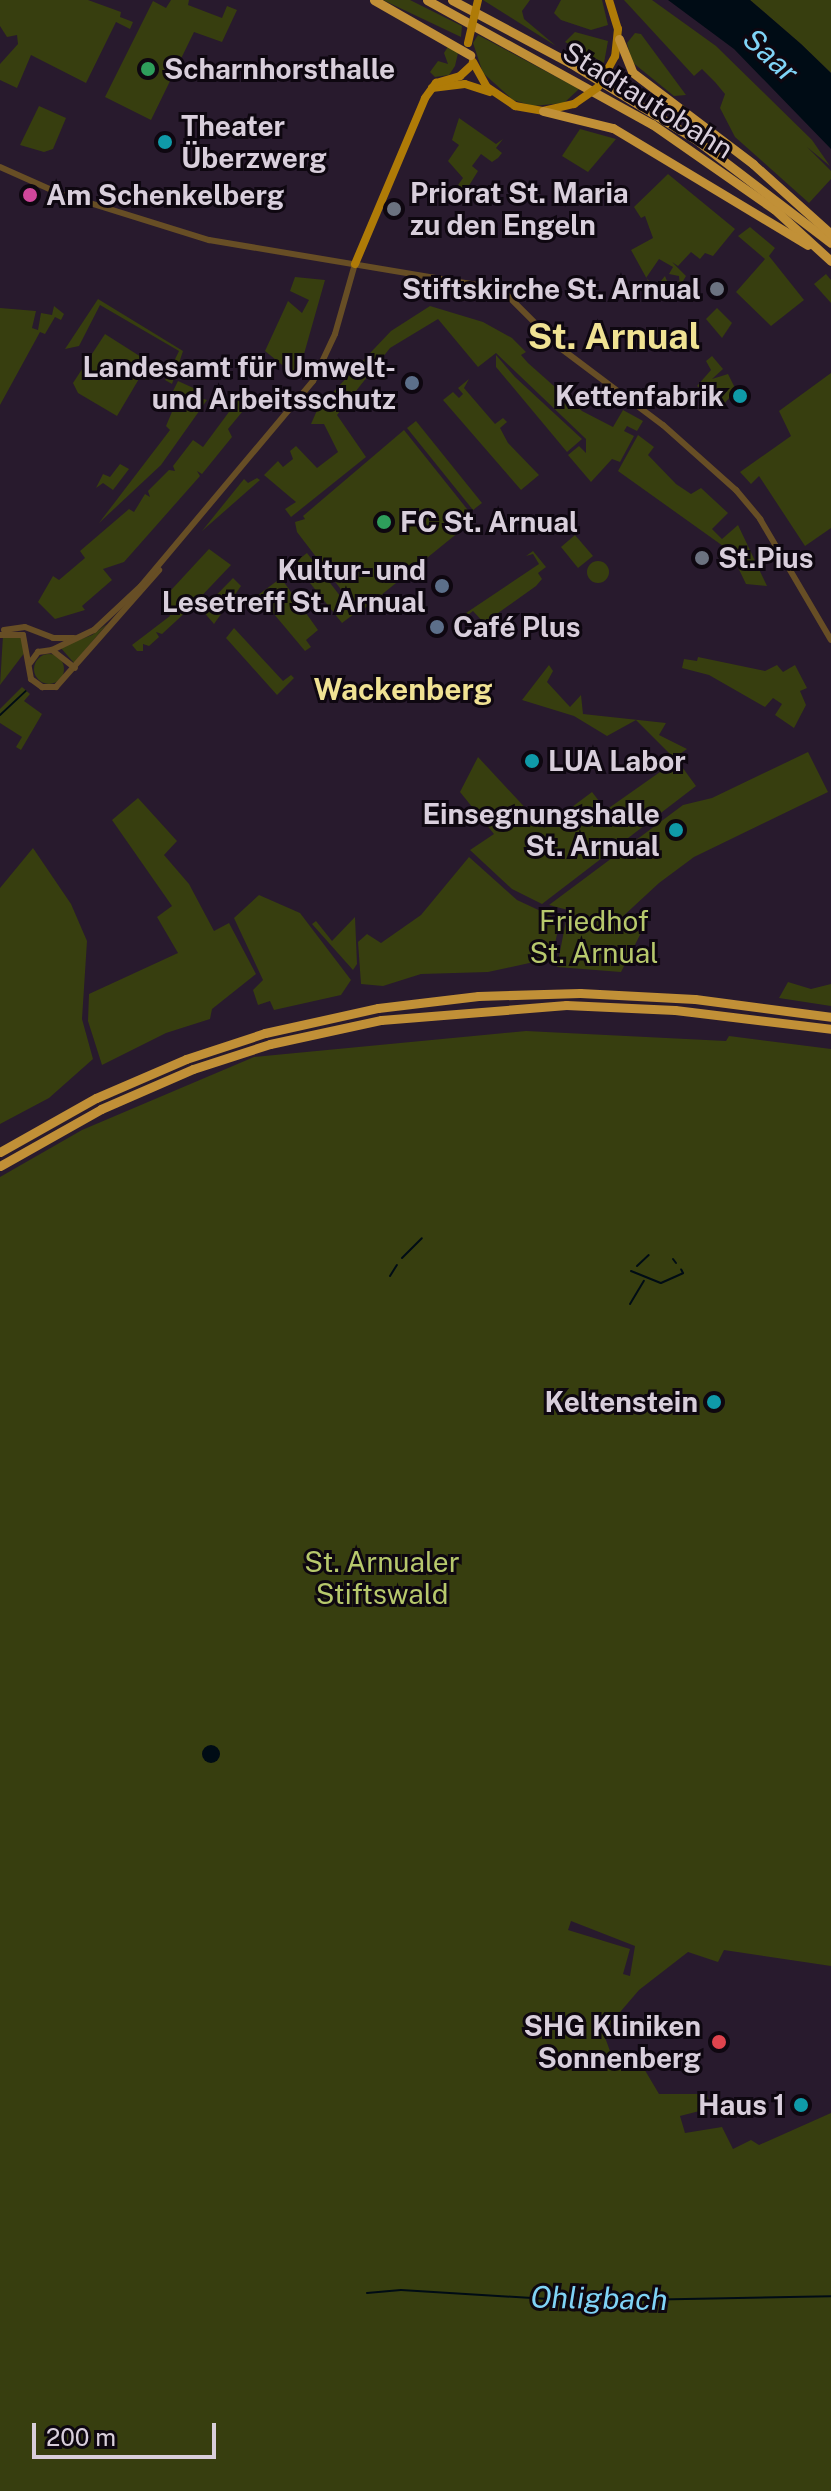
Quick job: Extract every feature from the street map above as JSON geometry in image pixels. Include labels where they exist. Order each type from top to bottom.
[{"type":"highway","points":[[374,0],[472,60]]},
{"type":"highway","name":"Stadtautobahn","points":[[427,0],[652,124],[774,209],[831,262]]},
{"type":"highway","name":"Stadtautobahn","points":[[452,0],[570,63],[695,139],[831,243]]},
{"type":"highway","points":[[619,39],[632,72],[753,164],[831,234]]},
{"type":"highway","points":[[543,111],[592,119],[632,138],[766,216],[831,262]]},
{"type":"highway","points":[[0,1152],[125,1084],[265,1033],[390,1006],[566,993],[695,999],[831,1017]]},
{"type":"highway","points":[[0,1166],[130,1095],[270,1044],[415,1015],[566,1005],[675,1010],[831,1029]]},
{"type":"main road","points":[[478,0],[468,43],[472,60],[498,96]]},
{"type":"main road","points":[[432,88],[465,84],[543,111],[574,104],[598,87],[615,56],[619,39],[609,0]]},
{"type":"main road","points":[[355,264],[432,88],[465,74],[472,60]]},
{"type":"street","points":[[0,167],[58,192],[190,235],[491,285],[506,294],[568,355],[648,414],[744,499],[831,640]]},
{"type":"street","points":[[0,633],[23,635],[31,679],[42,687],[56,687],[67,677],[313,381],[335,334],[355,264]]},
{"type":"street","points":[[30,663],[38,652],[51,650],[102,624],[162,564]]},
{"type":"street","points":[[0,633],[25,627],[45,636],[78,637]]},
{"type":"street","points":[[45,636],[51,650],[75,668]]},
{"type":"street","points":[[64,657],[67,677]]},
{"type":"green space","points":[[0,0],[88,0],[121,12],[120,17],[133,22],[130,29],[116,22],[86,83],[31,55],[17,88],[0,80],[0,64],[18,44],[17,35],[7,37],[0,26]]},
{"type":"green space","name":"Scharnhorsthalle","points":[[171,0],[189,0],[188,5],[222,18],[227,6],[237,10],[222,42],[194,32],[151,120],[105,97],[153,1],[166,8]]},
{"type":"green space","points":[[383,0],[410,0],[462,26],[461,37]]},
{"type":"green space","points":[[483,0],[530,0],[522,11],[524,19],[556,46]]},
{"type":"green space","points":[[561,0],[602,0],[608,25],[591,30],[561,20],[554,13]]},
{"type":"green space","points":[[624,0],[652,0],[716,46],[812,140],[830,166],[807,147],[831,171],[831,179],[809,203],[735,137],[720,108],[725,94],[715,82],[702,69],[694,76]]},
{"type":"green space","points":[[750,0],[831,0],[831,73],[801,44]]},
{"type":"green space","points":[[575,32],[608,41],[604,63],[565,42]]},
{"type":"green space","points":[[635,33],[641,34],[686,95],[674,96],[632,62],[627,43]]},
{"type":"green space","points":[[478,35],[579,89],[564,103],[533,106],[513,100],[483,73],[473,43]]},
{"type":"green space","points":[[449,45],[458,53],[455,66],[449,75],[435,77],[430,72],[438,61],[448,64],[444,53]]},
{"type":"green space","points":[[39,106],[66,118],[53,149],[44,152],[20,145]]},
{"type":"green space","points":[[459,118],[496,144],[503,139],[496,148],[502,153],[498,158],[492,162],[481,154],[472,166],[478,171],[465,192],[458,185],[463,178],[448,161],[459,145],[452,140]]},
{"type":"green space","points":[[580,129],[616,139],[588,172],[562,156]]},
{"type":"green space","points":[[668,174],[735,229],[713,256],[705,253],[700,259],[691,252],[678,266],[672,262],[686,276],[680,286],[679,276],[669,274],[673,267],[659,259],[646,278],[631,250],[653,238],[645,216],[641,218],[634,207]]},
{"type":"green space","points":[[750,227],[775,248],[769,256],[804,300],[771,326],[736,292],[765,259],[738,236]]},
{"type":"green space","points":[[826,274],[831,280],[831,303],[814,284]]},
{"type":"green space","points":[[665,276],[667,281],[653,290],[647,279],[656,287]]},
{"type":"green space","points":[[295,277],[325,280],[304,354],[292,373],[265,351],[288,301],[302,313],[309,300],[290,291]]},
{"type":"green space","points":[[98,299],[183,351],[172,384],[165,380],[179,351],[100,305],[79,346],[65,349]]},
{"type":"green space","points":[[54,306],[64,314],[61,320],[55,317],[45,334],[40,332],[0,405],[0,308],[36,311],[32,328],[38,330],[41,313],[52,315]]},
{"type":"green space","points":[[430,306],[483,322],[512,338],[526,352],[521,355],[528,363],[582,411],[613,427],[623,410],[643,421],[637,431],[627,426],[624,431],[634,436],[620,462],[612,459],[591,482],[568,455],[579,446],[586,453],[586,439],[496,353],[478,367],[438,319],[390,348],[337,415],[366,457],[291,517],[285,509],[296,502],[264,475],[278,461],[283,467],[293,459],[290,451],[296,446],[317,468],[338,452],[324,424],[311,424],[318,408],[391,331]]},
{"type":"green space","points":[[717,308],[732,323],[722,338],[706,319]]},
{"type":"green space","points":[[105,334],[149,362],[117,416],[78,393],[73,383]]},
{"type":"green space","points":[[496,355],[515,377],[582,439],[567,452],[496,367]]},
{"type":"green space","points":[[712,356],[723,369],[712,379],[728,374],[736,390],[724,404],[697,386],[711,370],[706,361]]},
{"type":"green space","points":[[831,373],[831,528],[805,546],[759,476],[751,484],[740,472],[791,436],[779,411]]},
{"type":"green space","points":[[469,379],[464,388],[495,424],[503,418],[507,422],[500,428],[508,443],[539,475],[521,490],[443,400],[453,392],[459,398],[463,394],[458,388]]},
{"type":"green space","points":[[178,381],[200,391],[198,397],[207,400],[161,465],[99,523],[170,430],[166,426],[179,395],[173,391]]},
{"type":"green space","points":[[243,393],[252,400],[228,429],[232,437],[202,474],[197,471],[200,476],[124,562],[103,569],[112,580],[82,606],[85,610],[55,619],[38,602],[53,576],[59,580],[85,558],[80,551],[129,509],[134,512],[145,494],[150,497],[148,491],[169,470],[175,471],[173,466],[193,440],[203,447]]},
{"type":"green space","points":[[416,421],[482,503],[473,510],[407,428]]},
{"type":"green space","points":[[404,430],[475,519],[359,613],[297,532],[295,522],[305,519],[303,516]]},
{"type":"green space","points":[[638,435],[654,447],[648,455],[676,484],[691,494],[701,488],[728,513],[712,529],[722,539],[738,525],[767,586],[746,584],[730,551],[618,471]]},
{"type":"green space","points":[[120,464],[129,469],[113,490],[103,483],[96,488],[103,474],[110,477]]},
{"type":"green space","points":[[257,478],[260,480],[202,531],[244,479],[248,483]]},
{"type":"green space","points":[[575,535],[593,556],[578,568],[561,547]]},
{"type":"green space","points":[[209,549],[231,565],[192,606],[182,599],[188,610],[162,634],[156,632],[159,637],[149,646],[143,644],[143,651],[137,651],[132,645],[170,616],[161,601]]},
{"type":"green space","points":[[533,551],[546,567],[538,573],[542,579],[536,586],[484,623],[473,611],[468,615],[466,613],[539,564],[533,554],[526,556]]},
{"type":"green space","points":[[307,553],[354,614],[342,623],[294,563]]},
{"type":"green space","points":[[598,561],[609,572],[598,583],[587,572]]},
{"type":"green space","points":[[233,578],[241,586],[214,624],[202,610]]},
{"type":"green space","points":[[281,578],[318,630],[306,640],[311,647],[305,651],[258,595]]},
{"type":"green space","points":[[107,624],[74,663],[60,647],[92,635]]},
{"type":"green space","points":[[234,628],[283,681],[291,675],[294,678],[277,695],[226,638]]},
{"type":"green space","points":[[3,636],[21,637],[25,652],[0,685]]},
{"type":"green space","points":[[49,654],[55,655],[63,663],[63,675],[55,683],[49,684],[43,683],[35,675],[34,669],[35,663],[43,655]]},
{"type":"green space","points":[[698,657],[765,671],[777,665],[783,672],[795,665],[807,688],[800,691],[806,705],[794,728],[775,715],[782,704],[773,698],[765,707],[709,675],[682,668],[684,659],[697,661]]},
{"type":"green space","points":[[549,665],[553,671],[547,682],[570,707],[581,695],[583,714],[666,723],[659,735],[687,749],[674,758],[636,720],[607,736],[574,716],[522,700]]},
{"type":"green space","points":[[22,687],[30,694],[24,701],[42,714],[21,750],[16,747],[22,737],[0,723],[0,709]]},
{"type":"green space","name":"Friedhof St. Arnual","points":[[808,752],[828,792],[694,857],[659,883],[619,920],[641,933],[621,972],[557,967],[568,910],[549,905],[683,805],[712,798]]},
{"type":"green space","points":[[478,757],[544,828],[592,792],[606,810],[677,760],[696,786],[542,904],[512,889],[470,850],[494,834],[460,792]]},
{"type":"green space","points":[[138,798],[177,841],[164,855],[189,884],[214,931],[229,923],[256,974],[212,1009],[210,1019],[166,1033],[102,1065],[88,1021],[89,994],[178,953],[157,917],[172,906],[112,820]]},
{"type":"green space","points":[[33,848],[71,904],[87,941],[82,1019],[93,1059],[49,1098],[0,1124],[0,888]]},
{"type":"green space","points":[[469,857],[517,900],[560,920],[552,958],[488,972],[421,974],[383,986],[361,984],[358,942],[367,934],[381,943],[421,915]]},
{"type":"green space","points":[[259,895],[300,913],[351,980],[341,995],[274,1010],[270,1001],[258,1005],[253,990],[263,980],[234,918]]},
{"type":"green space","points":[[355,917],[357,964],[353,970],[312,924],[316,921],[332,941]]},
{"type":"green space","points":[[788,982],[811,989],[831,984],[831,1006],[779,998]]},
{"type":"green space","name":"St. Arnualer Stiftswald","points":[[526,1031],[726,1041],[729,1036],[831,1049],[831,1966],[724,1950],[718,1962],[688,1952],[639,1990],[603,2032],[610,2051],[604,2063],[612,2068],[633,2050],[659,2094],[707,2094],[711,2108],[680,2116],[685,2133],[722,2127],[733,2149],[751,2140],[759,2145],[831,2113],[831,2491],[0,2491],[0,1177],[82,1130],[254,1057]],"holes":[[[571,1921],[635,1946],[630,1976],[623,1974],[630,1949],[568,1930]]]},
{"type":"green space","points":[[620,2017],[627,2020],[630,2027],[627,2034],[620,2037],[613,2034],[610,2027],[613,2020]]},
{"type":"water","name":"Saar","points":[[668,0],[750,0],[801,44],[831,73],[831,149],[734,49]]},
{"type":"water","points":[[211,1745],[220,1754],[211,1763],[202,1754]]},
{"type":"waterway","points":[[0,715],[26,691]]},
{"type":"waterway","points":[[402,1258],[422,1238]]},
{"type":"waterway","points":[[637,1266],[649,1255]]},
{"type":"waterway","points":[[673,1259],[676,1263]]},
{"type":"waterway","points":[[390,1276],[397,1265]]},
{"type":"waterway","points":[[631,1271],[661,1283],[683,1273],[681,1269]]},
{"type":"waterway","points":[[630,1304],[644,1281]]},
{"type":"waterway","name":"Ohligbach","points":[[367,2293],[401,2290],[581,2301],[831,2296]]},
{"type":"place","name":"Scharnhorsthalle","points":[[148,69]]},
{"type":"place","name":"Theater Überzwerg","points":[[165,142]]},
{"type":"place","name":"Am Schenkelberg","points":[[30,195]]},
{"type":"place","name":"Priorat St. Maria zu den Engeln","points":[[394,209]]},
{"type":"place","name":"Stiftskirche St. Arnual","points":[[717,289]]},
{"type":"place","name":"Landesamt für Umwelt- und Arbeitsschutz","points":[[412,383]]},
{"type":"place","name":"Kettenfabrik","points":[[740,396]]},
{"type":"place","name":"FC St. Arnual","points":[[384,522]]},
{"type":"place","name":"St.Pius","points":[[702,558]]},
{"type":"place","name":"Kultur- und Lesetreff St. Arnual","points":[[442,586]]},
{"type":"place","name":"Café Plus","points":[[437,627]]},
{"type":"place","name":"LUA Labor","points":[[532,761]]},
{"type":"place","name":"Einsegnungshalle St. Arnual","points":[[676,830]]},
{"type":"place","name":"Keltenstein","points":[[714,1402]]},
{"type":"place","name":"SHG Kliniken Sonnenberg","points":[[719,2042]]},
{"type":"place","name":"Haus 1","points":[[801,2105]]},
{"type":"district","name":"St. Arnual","points":[[614,337]]},
{"type":"district","name":"Wackenberg","points":[[403,689]]}]
